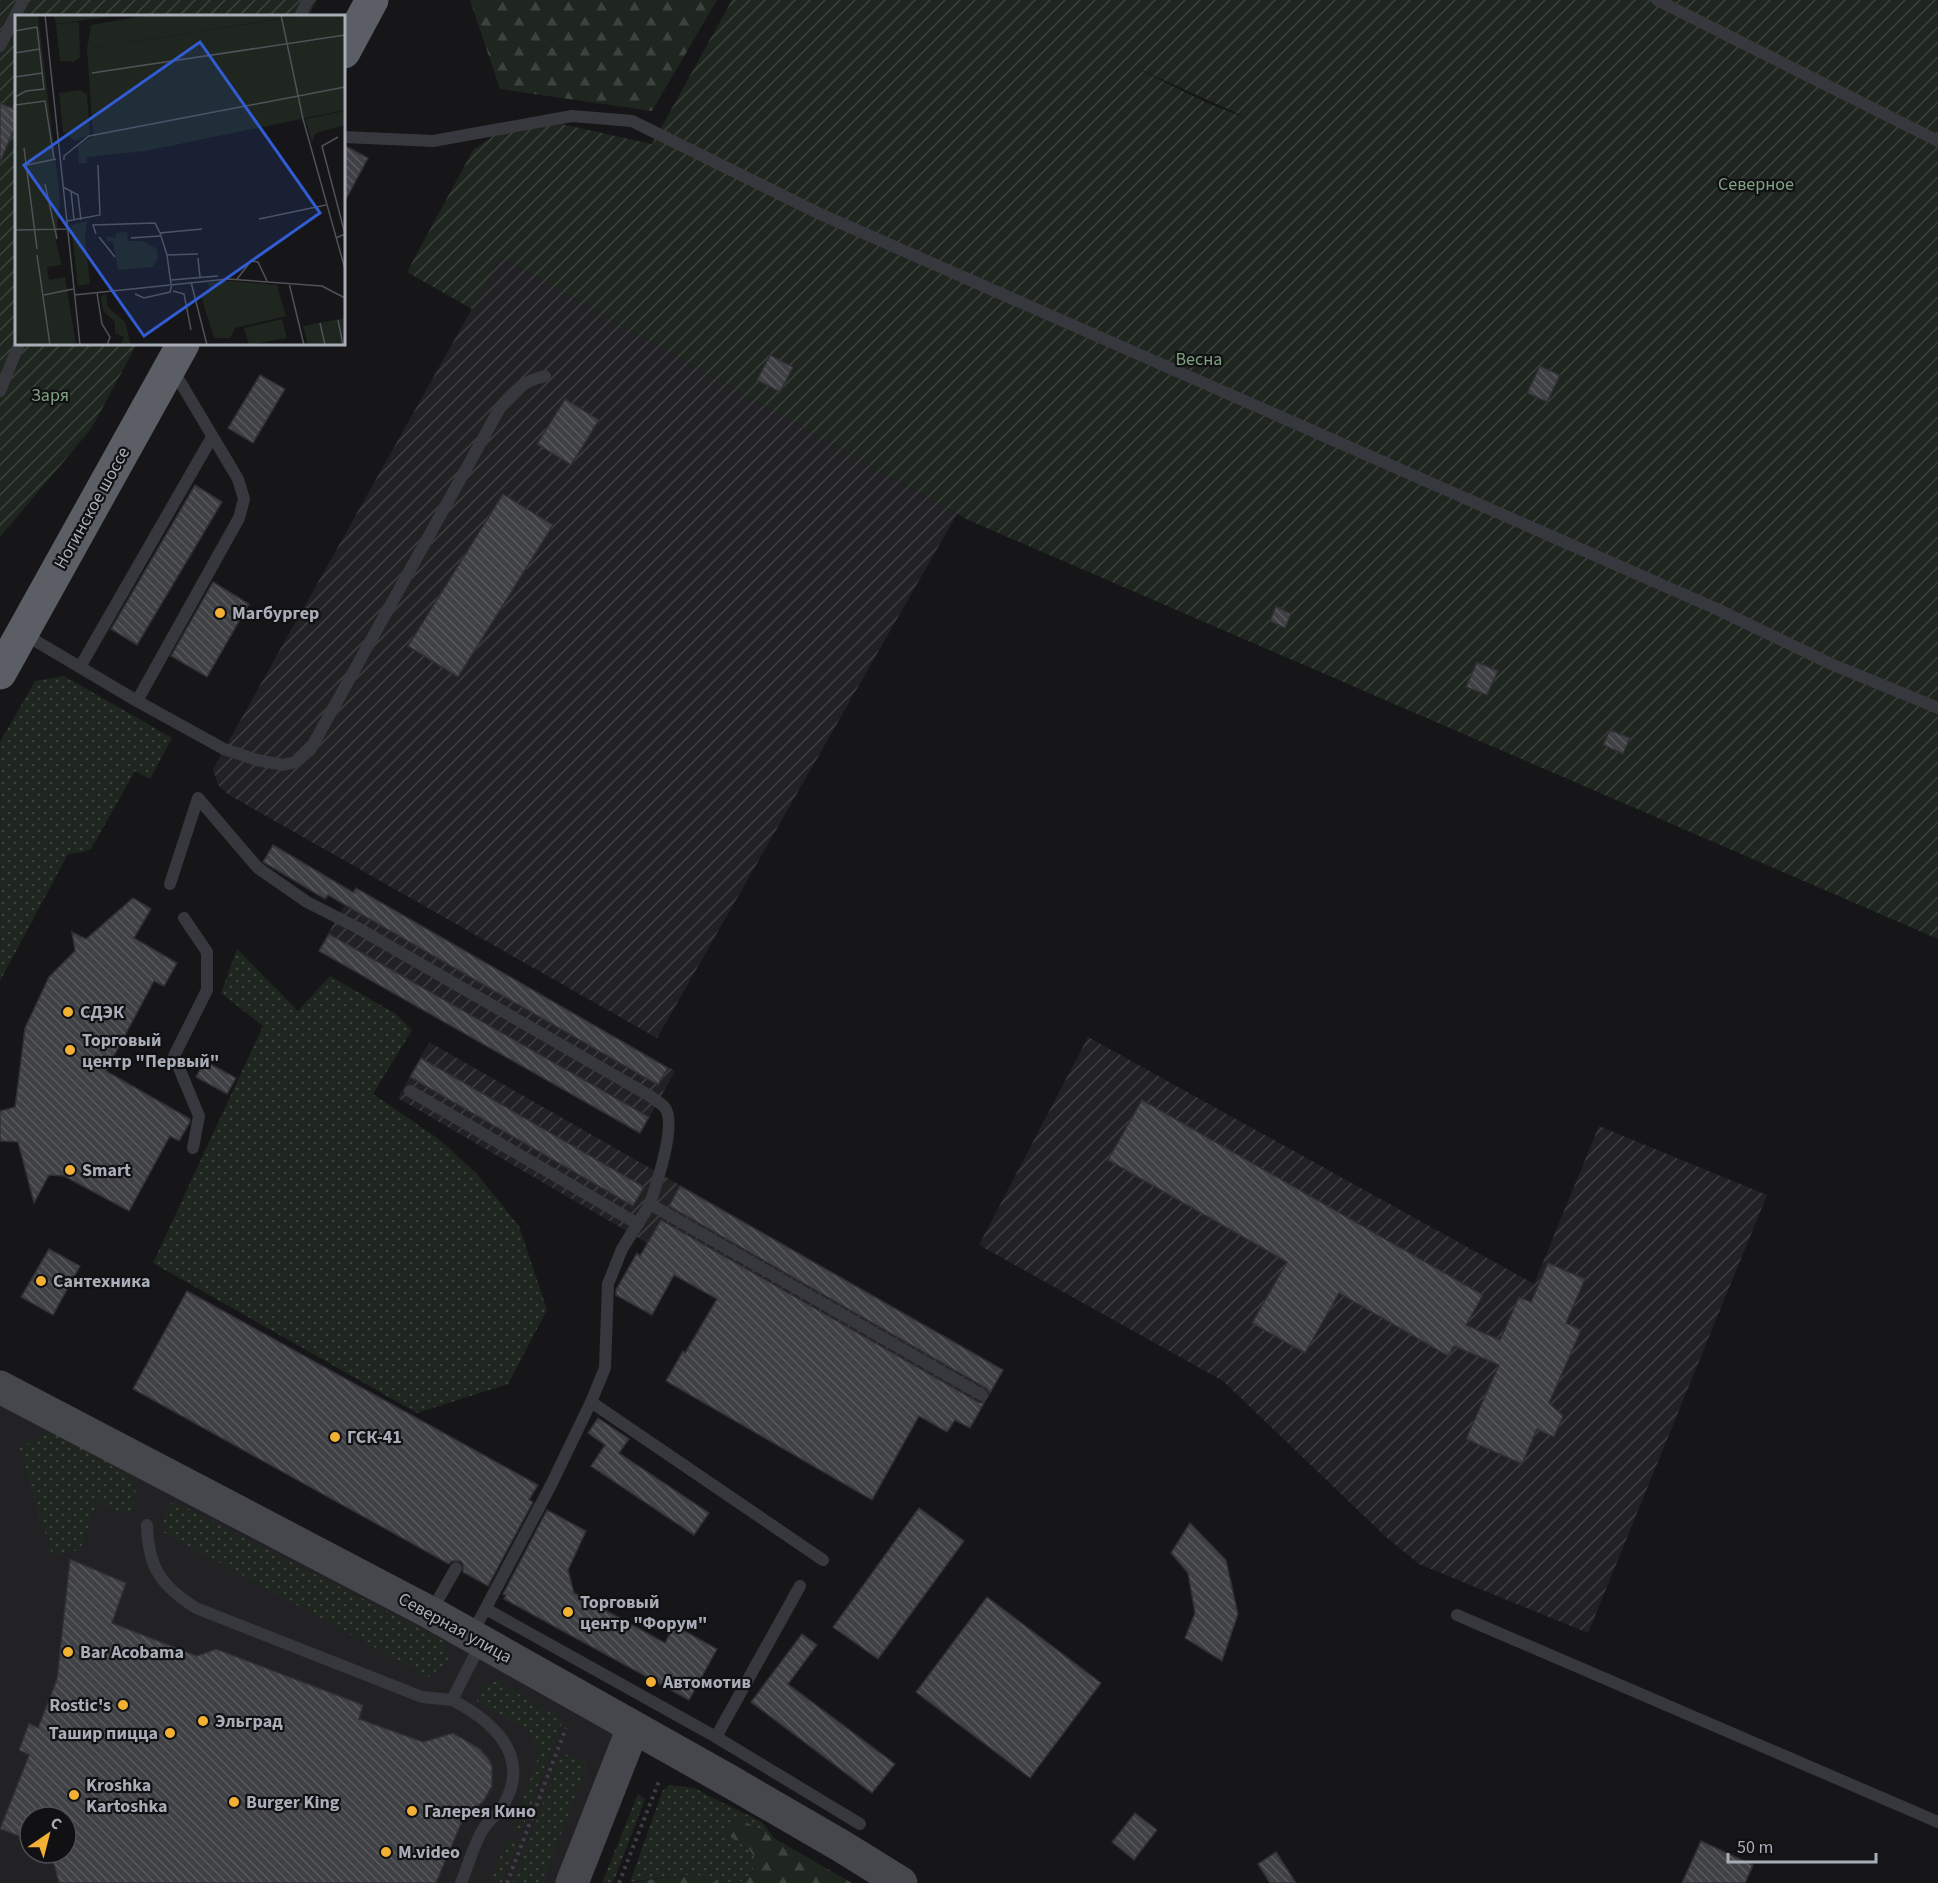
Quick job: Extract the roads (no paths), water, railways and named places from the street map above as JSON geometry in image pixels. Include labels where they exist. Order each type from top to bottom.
[{"type":"highway","points":[[345,50],[372,0]]},
{"type":"highway","name":"Ногинское шоссе","points":[[0,673],[177,355]]},
{"type":"main road","name":"Северная улица","points":[[0,1388],[431,1613],[479,1629],[633,1728],[843,1846],[901,1883]]},
{"type":"main road","points":[[572,1883],[633,1728]]},
{"type":"lane","points":[[21,15],[23,0]]},
{"type":"lane","points":[[300,15],[308,0]]},
{"type":"lane","points":[[1657,0],[1938,141]]},
{"type":"lane","points":[[0,46],[15,24]]},
{"type":"lane","points":[[345,137],[433,141],[572,116],[632,121],[818,213],[1719,610],[1831,664],[1938,708]]},
{"type":"lane","points":[[0,391],[19,345]]},
{"type":"lane","points":[[137,701],[242,509],[242,489],[212,437],[177,355]]},
{"type":"lane","points":[[22,633],[224,749],[265,762],[283,765],[296,762],[310,750],[501,406],[531,379],[545,376]]},
{"type":"lane","points":[[80,667],[212,437]]},
{"type":"lane","points":[[170,884],[198,798],[258,868],[307,902],[358,928],[650,1096],[665,1108],[669,1120],[663,1160],[650,1204],[622,1249],[608,1284],[605,1368],[550,1487],[479,1629],[452,1700]]},
{"type":"lane","points":[[184,918],[207,952],[207,990],[174,1056],[199,1116],[193,1148]]},
{"type":"lane","points":[[410,1090],[638,1224]]},
{"type":"lane","points":[[650,1204],[982,1395]]},
{"type":"lane","points":[[591,1402],[823,1560]]},
{"type":"lane","points":[[147,1525],[151,1560],[161,1580],[178,1596],[196,1608],[422,1697],[452,1700],[481,1716],[496,1731],[512,1758],[513,1767],[508,1796],[500,1810],[483,1830],[461,1883]]},
{"type":"lane","points":[[431,1613],[456,1568]]},
{"type":"lane","points":[[717,1737],[800,1586]]},
{"type":"lane","points":[[1457,1615],[1938,1822]]},
{"type":"lane","points":[[479,1629],[717,1737],[860,1824]]},
{"type":"place","name":"Магбургер","points":[[220,613]]},
{"type":"place","name":"СДЭК","points":[[68,1012]]},
{"type":"place","name":"Торговый центр \"Первый\"","points":[[70,1050]]},
{"type":"place","name":"Smart","points":[[70,1170]]},
{"type":"place","name":"Сантехника","points":[[41,1281]]},
{"type":"place","name":"ГСК-41","points":[[335,1437]]},
{"type":"place","name":"Торговый центр \"Форум\"","points":[[568,1612]]},
{"type":"place","name":"Bar Acobama","points":[[68,1652]]},
{"type":"place","name":"Автомотив","points":[[651,1682]]},
{"type":"place","name":"Rostic's","points":[[123,1705]]},
{"type":"place","name":"Эльград","points":[[203,1721]]},
{"type":"place","name":"Ташир пицца","points":[[170,1733]]},
{"type":"place","name":"Kroshka Kartoshka","points":[[74,1795]]},
{"type":"place","name":"Burger King","points":[[234,1802]]},
{"type":"place","name":"Галерея Кино","points":[[412,1811]]},
{"type":"place","name":"M.video","points":[[386,1852]]},
{"type":"park label","name":"Северное","points":[[1756,184]]},
{"type":"park label","name":"Весна","points":[[1199,359]]},
{"type":"park label","name":"Заря","points":[[50,395]]}]
